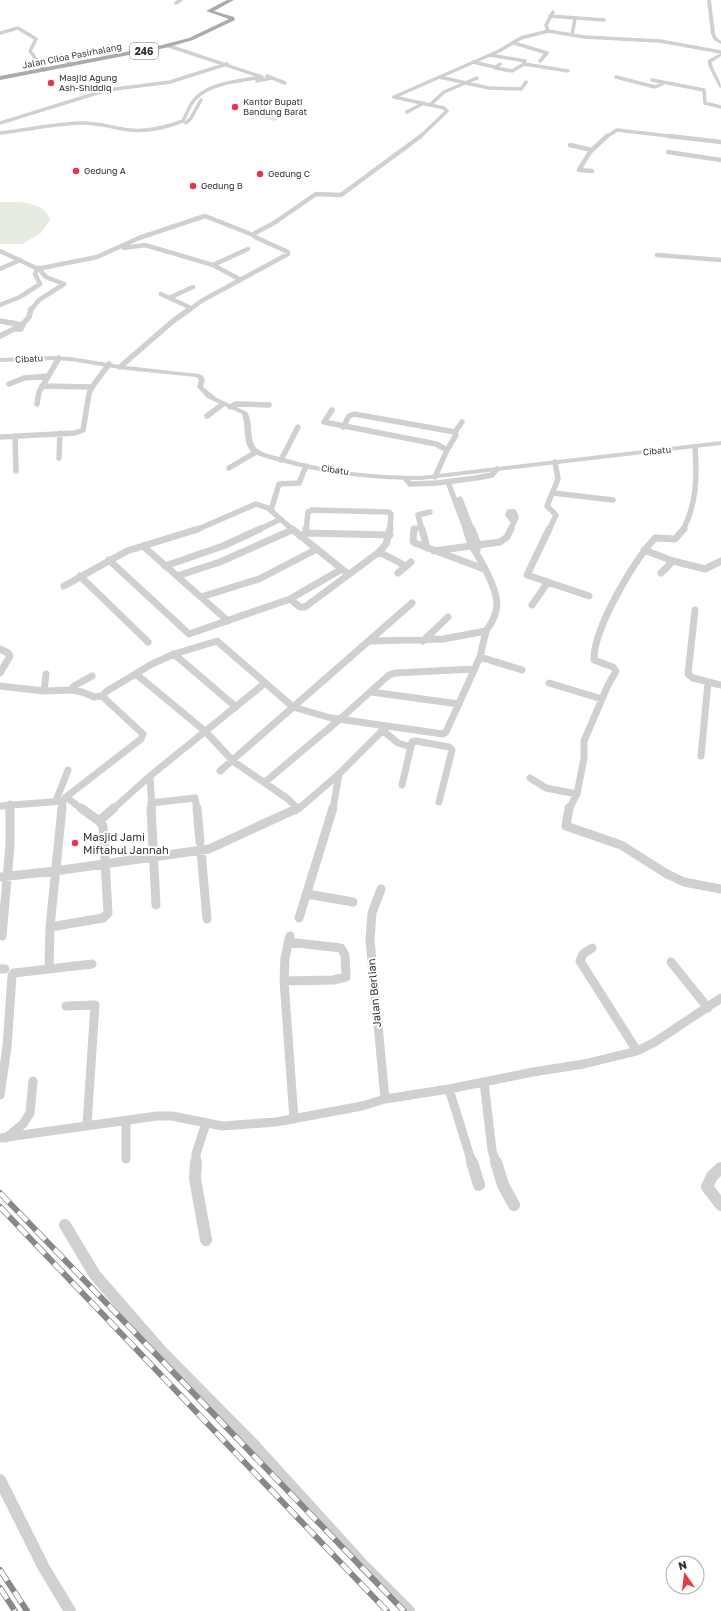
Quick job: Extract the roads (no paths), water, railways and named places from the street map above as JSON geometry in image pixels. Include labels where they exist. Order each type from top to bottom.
[{"type":"main road","name":"Jalan Ciloa Pasirhalang","points":[[0,78],[176,44],[199,36],[233,20],[232,18],[209,10],[231,0]]},
{"type":"street","points":[[176,3],[181,0]]},
{"type":"street","points":[[709,0],[713,34],[721,43]]},
{"type":"street","points":[[548,31],[546,25],[554,11]]},
{"type":"street","points":[[550,16],[604,20]]},
{"type":"street","points":[[572,35],[575,19]]},
{"type":"street","points":[[0,33],[18,28],[34,37],[36,39],[30,51],[44,70]]},
{"type":"street","points":[[253,235],[274,223],[316,194],[341,195],[400,153],[429,130],[447,111],[444,108],[430,104],[394,97],[439,76],[490,55],[529,35],[548,31],[572,35],[626,40],[660,41],[721,53]]},
{"type":"street","points":[[514,42],[533,48],[532,50],[547,53],[540,61]]},
{"type":"street","points":[[169,46],[265,77],[272,78],[285,83],[280,84],[265,77],[230,62],[176,44]]},
{"type":"street","points":[[721,53],[710,61],[710,65],[721,87]]},
{"type":"street","points":[[61,55],[71,65]]},
{"type":"street","points":[[490,55],[525,61],[524,64]]},
{"type":"street","points":[[0,123],[97,93],[115,89],[170,82],[230,62]]},
{"type":"street","points":[[472,62],[496,66],[496,68],[512,71],[524,64],[568,71]]},
{"type":"street","points":[[496,66],[500,64]]},
{"type":"street","points":[[439,76],[456,82],[502,89],[520,88],[526,82]]},
{"type":"street","points":[[616,76],[629,82],[643,85],[658,87],[663,83]]},
{"type":"street","points":[[0,135],[80,125],[96,126],[125,132],[159,132],[188,122],[196,105],[202,98],[211,92],[265,77]]},
{"type":"street","points":[[430,104],[444,92],[477,78]]},
{"type":"street","points":[[652,80],[704,90],[705,103],[721,107]]},
{"type":"street","points":[[668,89],[673,85]]},
{"type":"street","points":[[407,112],[424,103]]},
{"type":"street","points":[[592,171],[579,170],[592,150],[611,132],[619,129],[721,142]]},
{"type":"street","points":[[570,145],[592,150]]},
{"type":"street","points":[[668,152],[721,160]]},
{"type":"street","points":[[0,305],[20,296],[40,284],[35,274],[38,269],[97,256],[154,232],[205,216],[253,235],[260,240],[288,252],[286,255],[208,297],[191,308],[173,321],[120,366]]},
{"type":"street","points":[[111,251],[144,245],[213,265],[241,280]]},
{"type":"street","points":[[213,265],[248,249]]},
{"type":"street","points":[[0,252],[38,269],[52,281],[64,284],[31,308],[29,317],[22,325],[21,329],[14,329],[0,336]]},
{"type":"street","points":[[658,255],[721,260]]},
{"type":"street","points":[[0,269],[20,260]]},
{"type":"street","points":[[169,298],[193,287]]},
{"type":"street","points":[[161,294],[191,308]]},
{"type":"street","points":[[0,321],[22,325]]},
{"type":"street","points":[[37,404],[39,392],[59,358]]},
{"type":"street","name":"Cibatu","points":[[0,360],[59,358],[197,375],[201,377],[202,380],[200,387],[202,391],[245,413],[250,445],[256,452],[306,466],[406,479],[435,477],[721,443]]},
{"type":"street","points":[[0,437],[60,434],[79,432],[83,430],[92,387],[109,364]]},
{"type":"street","points":[[9,384],[24,378],[48,376]]},
{"type":"street","points":[[42,386],[92,387]]},
{"type":"street","points":[[207,416],[227,405],[269,405]]},
{"type":"street","points":[[332,410],[324,422],[445,448]]},
{"type":"street","points":[[343,427],[349,416],[354,414],[452,432]]},
{"type":"street","points":[[435,477],[452,432],[462,422]]},
{"type":"street","points":[[281,460],[298,427]]},
{"type":"street","points":[[59,458],[60,434]]},
{"type":"street","points":[[15,436],[16,471]]},
{"type":"street","points":[[695,447],[696,487],[690,513],[683,531],[675,539],[656,538],[644,550],[630,571],[606,619],[592,654],[594,660],[613,667],[616,671],[602,698],[584,741],[584,758],[576,794],[570,805],[566,826],[621,846],[666,874],[684,882],[721,889]]},
{"type":"street","points":[[229,468],[256,452]]},
{"type":"street","points":[[554,462],[558,479],[546,506],[556,515],[526,573],[528,576],[589,596]]},
{"type":"street","points":[[271,510],[279,484],[299,483],[306,466]]},
{"type":"street","points":[[406,479],[410,484],[417,485],[489,476],[495,473],[497,469]]},
{"type":"street","points":[[0,686],[44,691],[71,690],[82,692],[94,697],[102,696],[107,691],[152,664],[174,654],[217,641],[293,707],[384,728],[443,734],[446,732],[480,657],[486,631],[495,613],[497,601],[475,547],[451,481]]},
{"type":"street","points":[[553,492],[613,500]]},
{"type":"street","points":[[64,586],[127,551],[191,532],[256,504],[261,504],[271,510],[279,520],[292,530],[303,535],[317,549],[348,574]]},
{"type":"street","points":[[290,599],[300,607],[305,608],[379,552],[389,541],[391,514],[389,512],[312,510],[308,512],[303,535]]},
{"type":"street","points":[[427,548],[420,527],[418,514],[430,512]]},
{"type":"street","points":[[165,566],[223,546],[279,520]]},
{"type":"street","points":[[434,551],[475,547],[504,541],[508,537],[514,522]]},
{"type":"street","points":[[420,527],[414,529],[413,541],[434,551],[484,569]]},
{"type":"street","points":[[177,576],[226,560],[292,530]]},
{"type":"street","points":[[303,535],[390,535]]},
{"type":"street","points":[[143,546],[228,621]]},
{"type":"street","points":[[201,597],[259,579],[317,549]]},
{"type":"street","points":[[644,550],[673,561],[707,569],[721,561]]},
{"type":"street","points":[[379,552],[409,564],[398,573]]},
{"type":"street","points":[[109,560],[189,634],[290,599],[342,569]]},
{"type":"street","points":[[662,573],[673,561]]},
{"type":"street","points":[[80,576],[148,642]]},
{"type":"street","points":[[532,605],[548,582]]},
{"type":"street","points":[[220,771],[371,641],[412,603]]},
{"type":"street","points":[[695,610],[688,674],[693,678],[721,685]]},
{"type":"street","points":[[423,641],[448,617]]},
{"type":"street","points":[[371,641],[423,641],[456,638],[486,631]]},
{"type":"street","points":[[0,649],[8,653],[10,656],[0,673]]},
{"type":"street","points":[[174,654],[236,707]]},
{"type":"street","points":[[480,657],[522,670]]},
{"type":"street","points":[[264,782],[340,719],[389,675],[396,673],[474,669]]},
{"type":"street","points":[[44,691],[46,685],[46,674]]},
{"type":"street","points":[[136,674],[206,732],[233,761],[288,799],[294,805],[295,810]]},
{"type":"street","points":[[71,690],[74,686],[92,676]]},
{"type":"street","points":[[701,756],[708,682]]},
{"type":"street","points":[[100,821],[150,776],[265,683]]},
{"type":"street","points":[[549,683],[602,698]]},
{"type":"street","points":[[370,692],[459,704]]},
{"type":"street","points":[[0,806],[62,800],[142,739],[143,734],[102,696]]},
{"type":"street","points":[[384,728],[398,742],[411,747]]},
{"type":"street","points":[[3,877],[201,851],[255,829],[295,810],[316,795],[339,774],[384,728]]},
{"type":"street","points":[[402,784],[414,740],[449,747],[452,750],[439,802]]},
{"type":"street","points":[[49,969],[50,927],[55,871],[62,800],[68,770]]},
{"type":"street","points":[[299,918],[333,809],[339,774]]},
{"type":"street","points":[[150,776],[156,905]]},
{"type":"street","points":[[530,778],[546,788],[576,794]]},
{"type":"street","points":[[151,803],[195,798],[200,842]]},
{"type":"street","points":[[50,927],[104,918],[108,912],[103,826],[100,821],[62,800]]},
{"type":"street","points":[[2,936],[3,877],[10,845],[10,804]]},
{"type":"street","points":[[201,851],[207,919]]},
{"type":"street","name":"Jalan Berlian","points":[[381,889],[373,905],[370,922],[370,940],[385,1099]]},
{"type":"street","points":[[307,894],[353,902]]},
{"type":"street","points":[[284,981],[334,980],[346,977],[346,955],[341,948],[289,939],[285,958],[284,981],[294,1119]]},
{"type":"street","points":[[592,948],[583,954],[580,961],[637,1051]]},
{"type":"street","points":[[671,962],[708,1008]]},
{"type":"street","points":[[0,1095],[5,1061],[12,976],[14,973],[92,964]]},
{"type":"street","points":[[3,1138],[157,1116],[172,1116],[222,1126],[294,1119],[362,1106],[385,1099],[449,1089],[533,1072],[584,1064],[637,1051],[708,1008],[721,998]]},
{"type":"street","points":[[66,1006],[95,1005],[87,1125]]},
{"type":"street","points":[[3,1138],[23,1124],[30,1113],[33,1080]]},
{"type":"street","points":[[484,1082],[492,1150],[503,1185],[514,1205]]},
{"type":"street","points":[[449,1089],[479,1185]]},
{"type":"street","points":[[126,1121],[126,1159]]},
{"type":"street","points":[[206,1123],[196,1154],[195,1179],[206,1240]]},
{"type":"street","points":[[721,1168],[713,1173],[707,1187],[721,1205]]},
{"type":"street","points":[[65,1225],[95,1275],[162,1352],[253,1444],[363,1565],[409,1611]]},
{"type":"street","points":[[0,1480],[44,1568],[70,1611]]},
{"type":"railway","points":[[0,1193],[404,1611]]},
{"type":"railway","points":[[0,1207],[387,1611]]},
{"type":"railway","points":[[0,1570],[27,1611]]},
{"type":"railway","points":[[0,1588],[15,1611]]},
{"type":"place","name":"Masjid Agung Ash-Shiddiq","points":[[51,83]]},
{"type":"place","name":"Kantor Bupati Bandung Barat","points":[[235,107]]},
{"type":"place","name":"Gedung A","points":[[76,171]]},
{"type":"place","name":"Gedung C","points":[[260,174]]},
{"type":"place","name":"Gedung B","points":[[193,186]]},
{"type":"place","name":"Masjid Jami Miftahul Jannah","points":[[75,843]]}]
